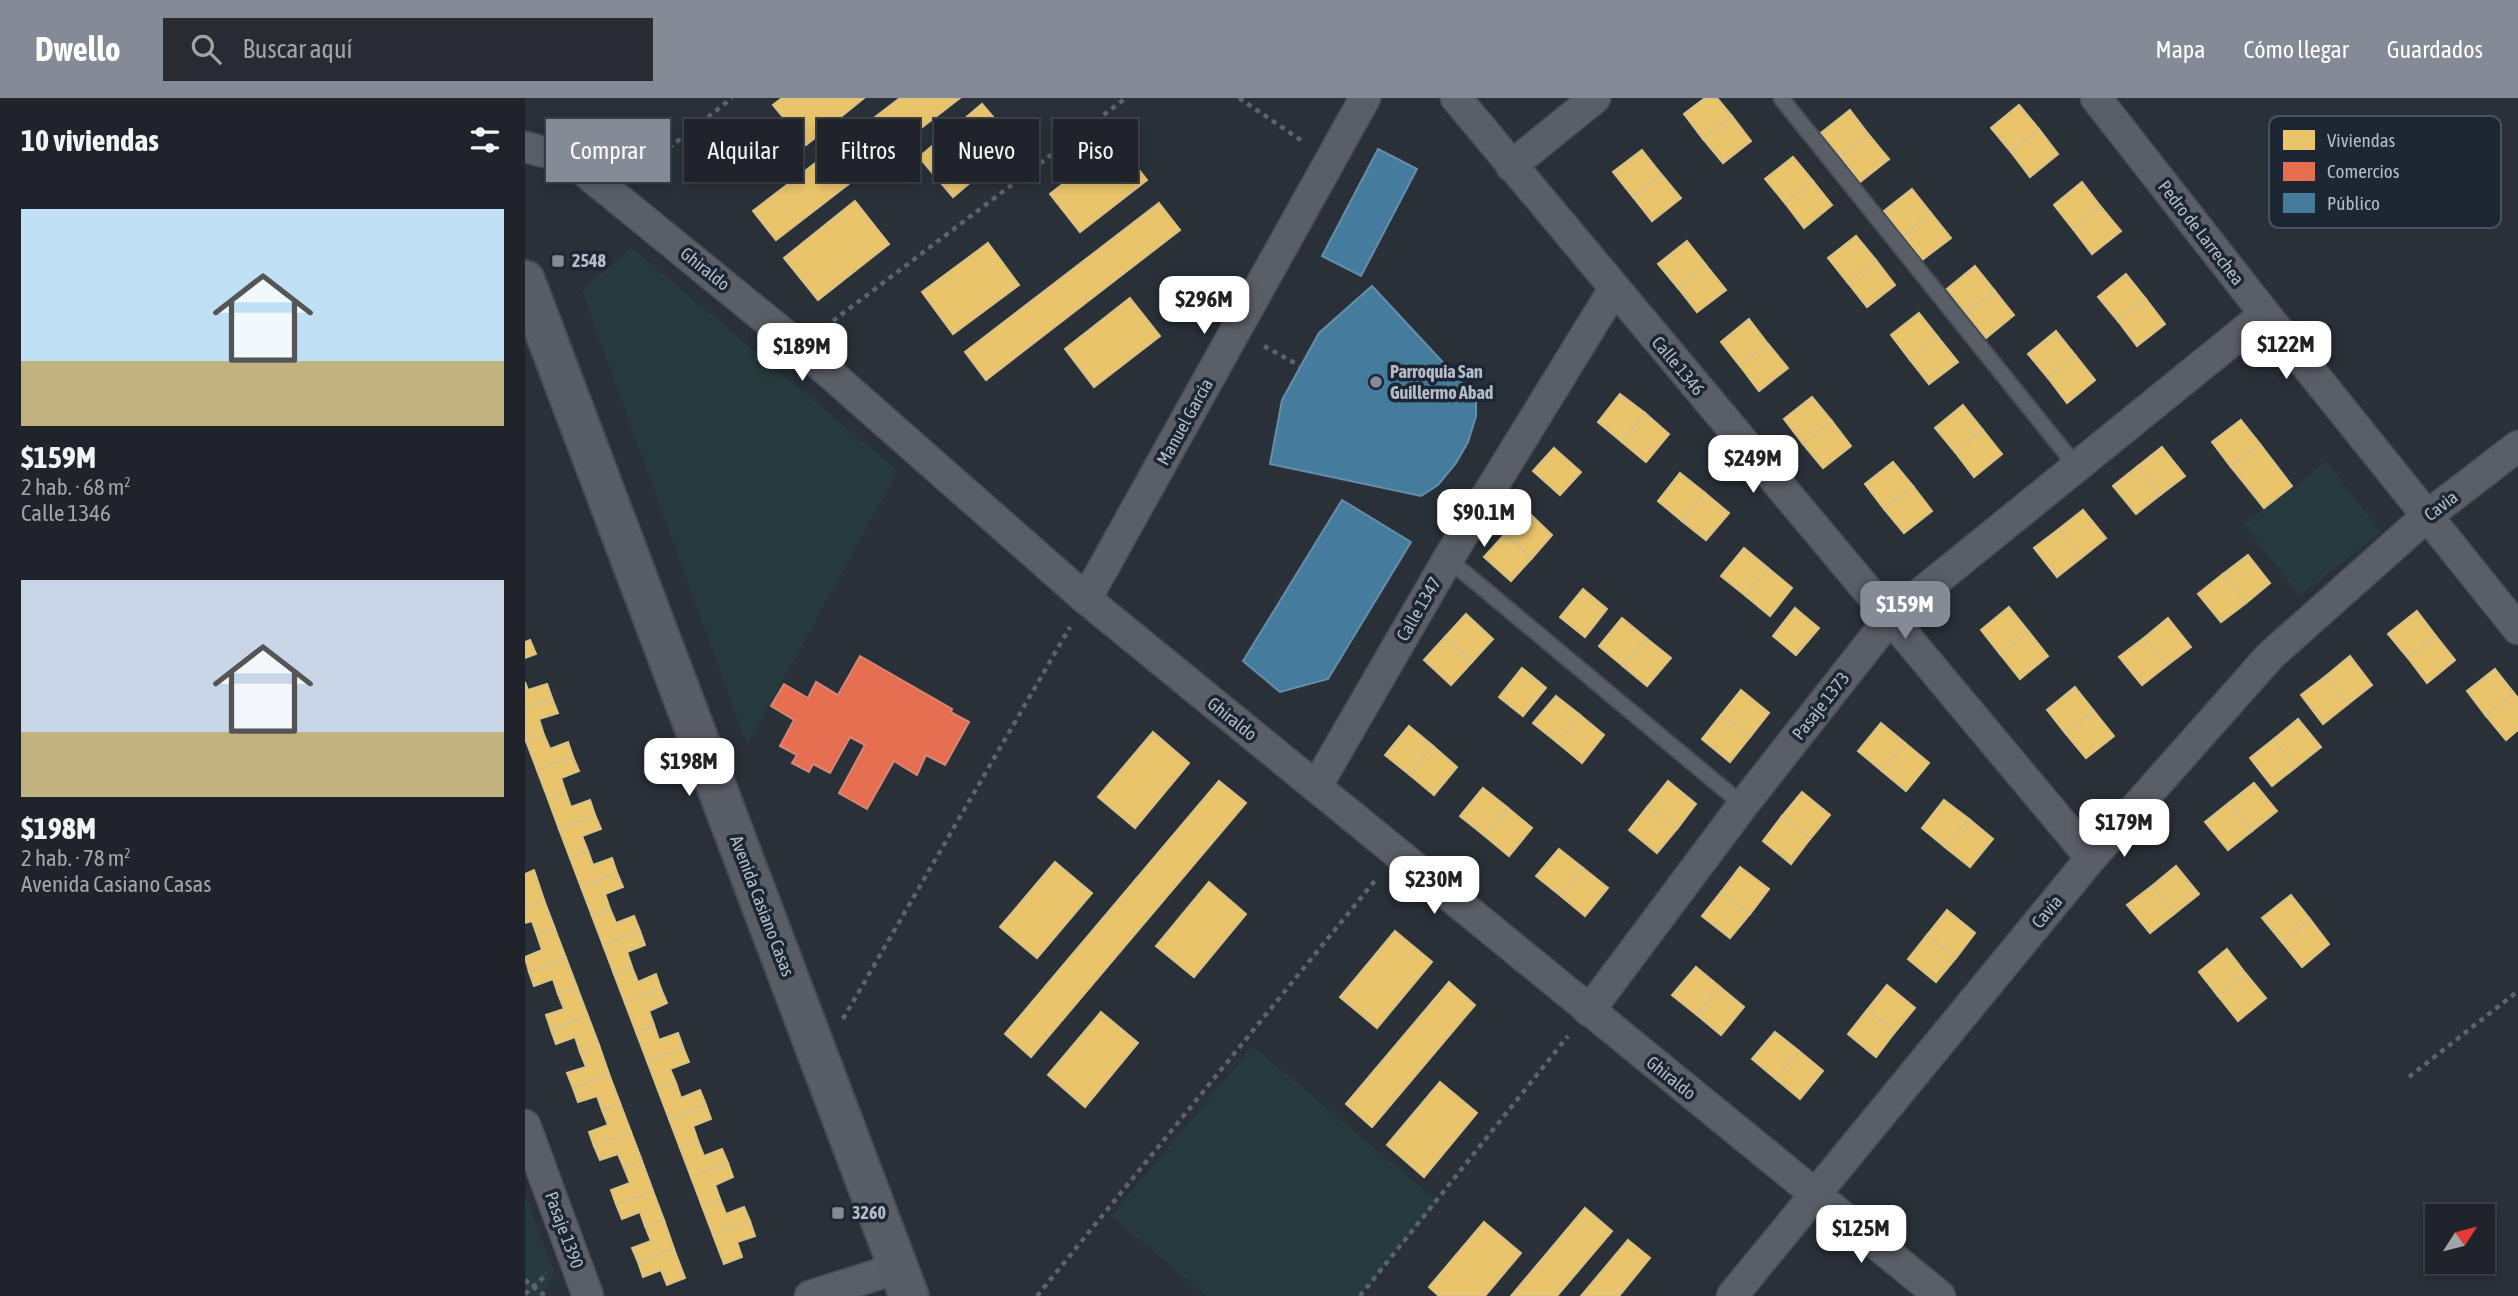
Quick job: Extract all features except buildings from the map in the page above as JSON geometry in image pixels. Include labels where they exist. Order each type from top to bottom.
[{"type":"main road","name":"Avenida Casiano Casas","points":[[528,294],[904,1282]]},
{"type":"street","name":"Manuel García","points":[[1086,599],[1365,98]]},
{"type":"street","name":"Calle 1346","points":[[1456,98],[2091,858]]},
{"type":"street","points":[[1511,166],[1595,98]]},
{"type":"street","name":"Pedro de Larrechea","points":[[2111,103],[2265,314],[2518,629]]},
{"type":"street","name":"Ghiraldo","points":[[525,147],[568,158],[800,347],[1086,599],[1940,1296]]},
{"type":"street","name":"Calle 1347","points":[[1316,787],[1448,559],[1614,289]]},
{"type":"street","name":"Pasaje 1373","points":[[1589,1010],[1743,805],[1890,618],[2265,314]]},
{"type":"street","name":"Cavia","points":[[1732,1296],[2091,858],[2270,656],[2427,516],[2518,446]]},
{"type":"street","name":"Pasaje 1390","points":[[525,1125],[588,1296]]},
{"type":"street","points":[[810,1296],[904,1282]]},
{"type":"lane","points":[[1781,98],[2076,466]]},
{"type":"lane","points":[[1448,559],[1743,805]]},
{"type":"path","points":[[611,193],[732,98]]},
{"type":"path","points":[[800,347],[1118,101],[1126,98]]},
{"type":"path","points":[[1239,98],[1330,161]]},
{"type":"path","points":[[1238,327],[1271,352],[1300,366]]},
{"type":"path","points":[[820,1059],[1086,599]]},
{"type":"path","points":[[1037,1296],[1397,853]]},
{"type":"path","points":[[2409,1077],[2518,991]]},
{"type":"path","points":[[1360,1296],[1589,1010]]},
{"type":"path","points":[[525,1294],[546,1275],[542,1264]]},
{"type":"path","points":[[525,1280],[545,1296]]},
{"type":"green space","points":[[631,247],[898,471],[747,745],[582,291]]},
{"type":"green space","points":[[2326,461],[2381,532],[2300,596],[2244,525]]},
{"type":"green space","points":[[1253,1046],[1439,1202],[1360,1296],[1206,1296],[1111,1216]]},
{"type":"green space","points":[[525,1195],[554,1273],[543,1296],[525,1296]]},
{"type":"place","name":"2548","points":[[558,261]]},
{"type":"place","name":"Parroquia San Guillermo Abad","points":[[1376,382]]},
{"type":"place","name":"3260","points":[[838,1213]]}]
